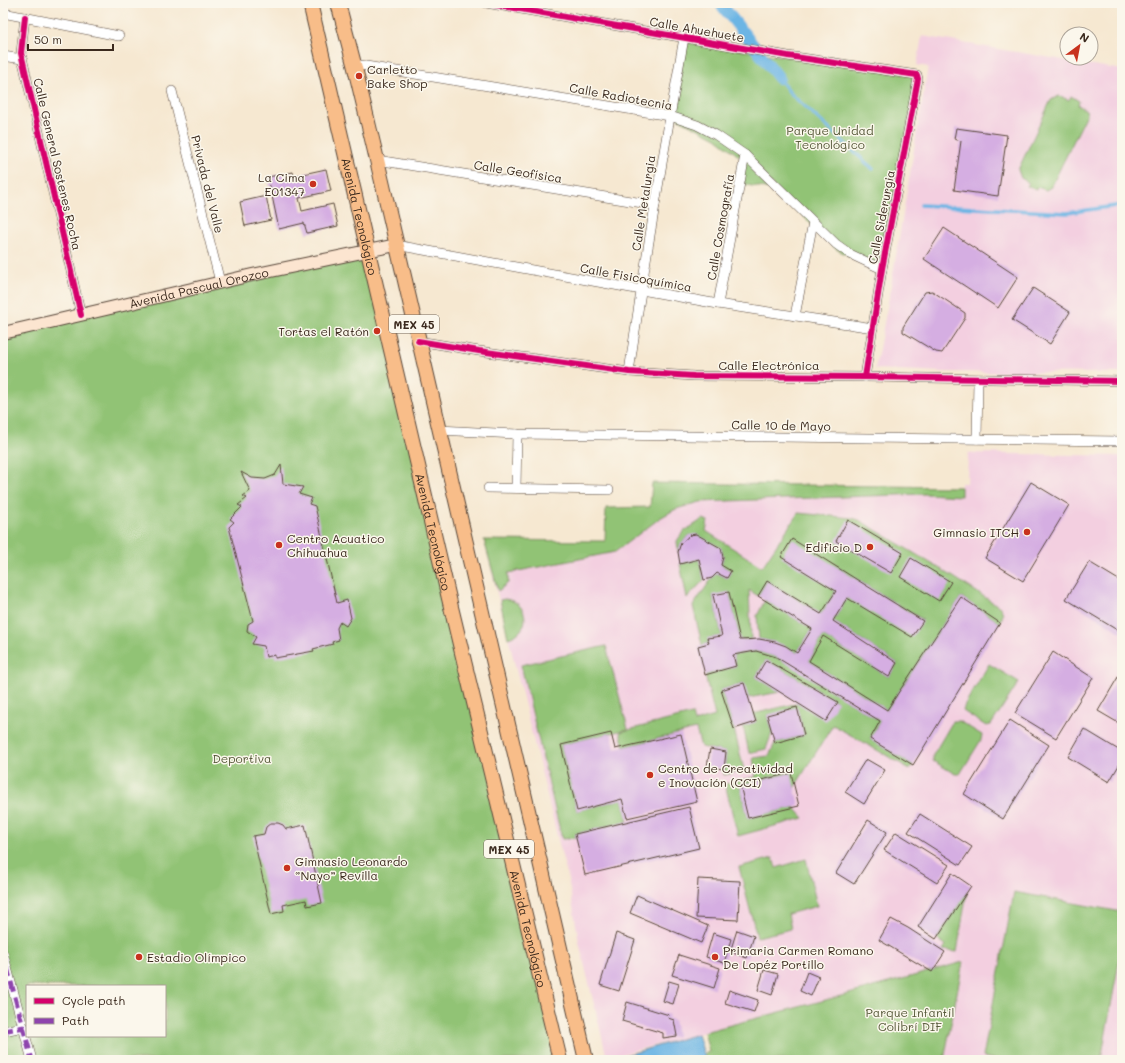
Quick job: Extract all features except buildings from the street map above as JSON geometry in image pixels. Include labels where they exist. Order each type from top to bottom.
[{"type":"main road","name":"Avenida Tecnológico","points":[[310,3],[453,615],[560,1060]]},
{"type":"main road","name":"MEX 45","points":[[338,3],[377,160],[586,1060]]},
{"type":"main road","name":"Avenida Pascual Orozco","points":[[3,333],[220,282],[396,245]]},
{"type":"street","name":"Calle Ahuehuete","points":[[486,3],[751,50],[905,72]]},
{"type":"street","points":[[3,13],[119,36]]},
{"type":"street","name":"Calle General Sostenes Rocha","points":[[25,17],[21,53],[22,59],[82,314]]},
{"type":"street","name":"Calle Metalurgia","points":[[630,372],[641,290],[684,38]]},
{"type":"street","points":[[3,56],[22,59]]},
{"type":"street","name":"Calle Radiotecnia","points":[[354,64],[670,116],[697,125],[716,135],[745,155],[842,249],[882,269]]},
{"type":"street","name":"Calle Siderurgia","points":[[865,377],[882,269],[918,77],[915,74],[905,72]]},
{"type":"street","name":"Privada del Valle","points":[[172,91],[220,282]]},
{"type":"street","name":"Calle Cosmografía","points":[[718,304],[745,155]]},
{"type":"street","name":"Calle Geofísica","points":[[377,160],[655,205]]},
{"type":"street","points":[[795,316],[813,222]]},
{"type":"street","name":"Calle Fisicoquímica","points":[[396,245],[718,304],[873,328]]},
{"type":"street","name":"Calle Electrónica","points":[[418,341],[478,351],[630,372],[694,376],[1122,381]]},
{"type":"street","points":[[977,439],[978,379]]},
{"type":"street","name":"Calle 10 de Mayo","points":[[439,430],[517,434],[1122,442]]},
{"type":"street","points":[[516,488],[517,434]]},
{"type":"street","points":[[488,488],[609,490]]},
{"type":"street","points":[[3,953],[26,1035]]},
{"type":"street","points":[[3,1031],[24,1027]]},
{"type":"street","points":[[26,1037],[32,1060]]},
{"type":"shaded area","points":[[922,36],[1059,59],[1059,66],[1098,66],[1122,70],[1122,373],[943,372],[875,369],[888,303],[928,67],[917,65]]},
{"type":"shaded area","points":[[968,453],[1122,456],[1122,1060],[944,1060],[963,963],[607,1058],[579,942],[569,884],[484,540],[605,541],[606,508],[650,507],[652,483],[961,487],[961,483],[967,483]]},
{"type":"green space","name":"Parque Unidad Tecnológico","points":[[686,42],[917,76],[880,272],[836,249],[770,183],[771,189],[740,184],[744,160],[716,138],[671,115]]},
{"type":"green space","points":[[1059,96],[1069,100],[1071,96],[1079,101],[1078,105],[1086,110],[1087,114],[1051,187],[1046,190],[1037,187],[1036,190],[1027,186],[1029,183],[1021,178],[1018,170],[1051,100]]},
{"type":"green space","name":"Deportiva","points":[[367,250],[559,1060],[3,1060],[3,333]]},
{"type":"green space","points":[[652,483],[961,487],[961,496],[926,494],[700,502],[676,509],[660,518],[615,552],[508,573],[508,583],[498,591],[484,540],[605,541],[606,508],[650,507]]},
{"type":"green space","points":[[798,513],[859,520],[1000,607],[1003,615],[1000,623],[961,597],[887,710],[809,661],[823,636],[889,677],[897,663],[833,621],[847,598],[923,620],[792,540],[836,591],[821,614],[767,581],[758,596],[749,590],[751,639],[740,640],[729,592],[713,596],[722,636],[708,638],[709,643],[702,645],[693,606],[717,573],[727,578],[731,571],[721,565],[723,557],[721,548],[690,535],[681,543],[678,552],[677,541],[683,532],[703,519],[708,521],[706,531],[762,567]]},
{"type":"green space","points":[[699,559],[704,580],[687,598],[680,564]]},
{"type":"green space","points":[[505,599],[513,601],[519,606],[525,617],[521,630],[516,635],[508,638],[500,600]]},
{"type":"green space","points":[[765,600],[812,629],[797,653],[779,644],[759,639],[757,616]]},
{"type":"green space","points":[[606,646],[628,729],[561,745],[577,811],[622,799],[628,821],[576,834],[576,838],[562,839],[521,665]]},
{"type":"green space","points":[[756,651],[776,657],[792,666],[880,721],[870,739],[913,765],[910,769],[833,725],[794,788],[790,773],[740,785],[748,818],[794,807],[804,818],[738,836],[725,784],[756,777],[753,758],[769,756],[775,743],[804,735],[797,708],[767,715],[772,733],[766,749],[749,753],[743,726],[756,722],[753,714],[798,703],[838,702],[766,660],[756,677],[780,692],[748,698],[743,683],[721,690],[734,729],[744,770],[724,775],[726,752],[701,747],[696,729],[624,747],[620,732],[692,714],[694,722],[715,716],[705,675],[736,666],[733,655]]},
{"type":"green space","points":[[989,664],[1019,682],[991,725],[986,726],[963,711],[965,704]]},
{"type":"green space","points":[[953,721],[959,721],[982,735],[981,740],[960,774],[955,774],[933,761],[933,755]]},
{"type":"green space","points":[[773,858],[776,868],[806,859],[817,906],[788,914],[791,929],[757,937],[739,867]]},
{"type":"green space","points":[[967,891],[957,952],[943,950],[946,945],[937,939]]},
{"type":"green space","points":[[1014,892],[1122,912],[1122,945],[1101,1060],[998,1060],[983,1057]]},
{"type":"green space","name":"Parque Infantil Colibrí DIF","points":[[963,962],[944,1060],[689,1060],[709,1052],[704,1032]]},
{"type":"water","points":[[698,1034],[705,1058],[697,1060],[609,1060]]},
{"type":"waterway","points":[[720,3],[779,78]]},
{"type":"waterway","points":[[779,78],[790,93],[873,169]]},
{"type":"waterway","points":[[921,205],[1067,213],[1122,205]]},
{"type":"marked path","points":[[3,953],[32,1060]]},
{"type":"marked path","points":[[3,1031],[24,1027]]},
{"type":"cycle path","points":[[486,3],[788,56],[917,75],[918,79],[882,269],[865,377]]},
{"type":"cycle path","points":[[25,17],[21,53],[81,315]]},
{"type":"cycle path","points":[[418,341],[629,372],[694,376],[1122,381]]},
{"type":"place","name":"Carletto Bake Shop","points":[[359,76]]},
{"type":"place","name":"La Cima E01347","points":[[313,184]]},
{"type":"place","name":"Tortas el Ratón","points":[[377,331]]},
{"type":"place","name":"Gimnasio ITCH","points":[[1027,532]]},
{"type":"place","name":"Centro Acuatico Chihuahua","points":[[279,545]]},
{"type":"place","name":"Edificio D","points":[[870,547]]},
{"type":"place","name":"Centro de Creatividad e Inovación (CCI)","points":[[650,775]]},
{"type":"place","name":"Gimnasio Leonardo “Nayo” Revilla","points":[[287,868]]},
{"type":"place","name":"Estadio Olímpico","points":[[139,957]]},
{"type":"place","name":"Primaria Carmen Romano De Lopéz Portillo","points":[[715,957]]}]
